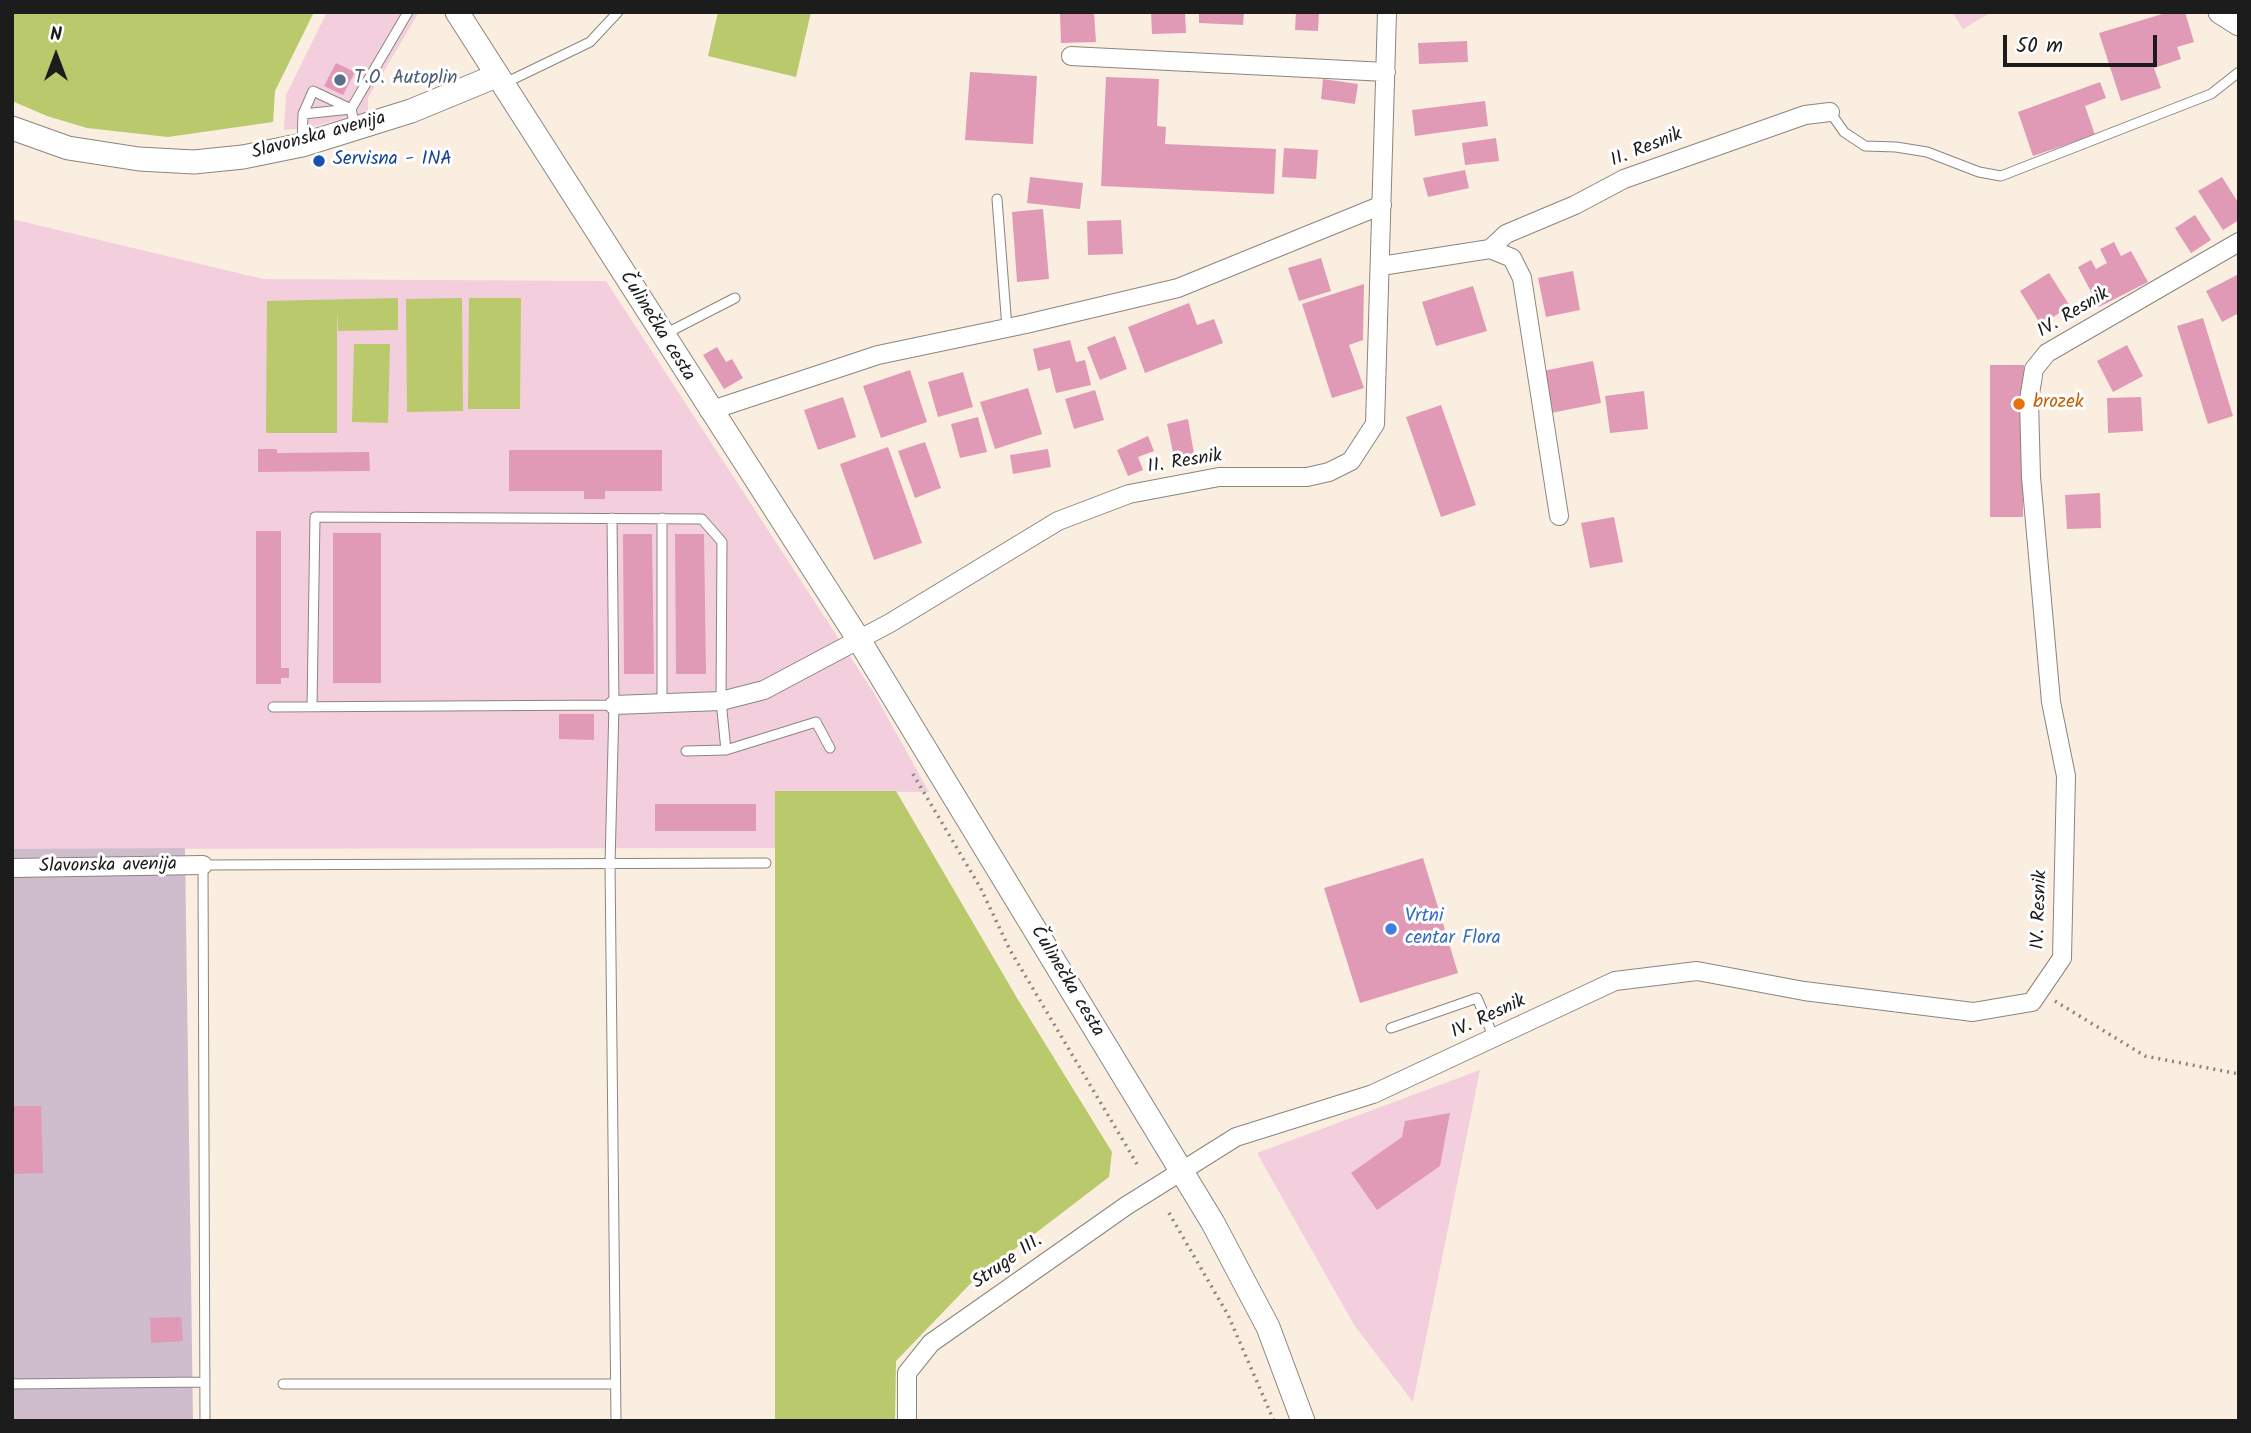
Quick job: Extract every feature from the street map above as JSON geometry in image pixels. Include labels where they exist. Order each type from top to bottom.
[{"type":"street","name":"Čulinečka cesta","points":[[457,12],[709,411],[859,640],[1233,1257],[1268,1327],[1303,1421]]},
{"type":"street","name":"II. Resnik","points":[[859,640],[1058,521],[1094,506],[1129,494],[1219,477],[1307,477],[1329,472],[1351,461],[1375,424],[1387,12]]},
{"type":"street","points":[[2220,12],[2239,24]]},
{"type":"street","points":[[1071,56],[1386,72]]},
{"type":"street","name":"Slavonska avenija","points":[[12,128],[68,148],[139,159],[194,162],[243,157],[302,145],[353,118],[411,111],[499,80]]},
{"type":"street","name":"II. Resnik","points":[[1381,266],[1490,249],[1506,234],[1575,205],[1624,179],[1805,115],[1830,113]]},
{"type":"street","points":[[709,411],[878,355],[1178,288],[1382,205]]},
{"type":"street","name":"IV. Resnik","points":[[1182,1173],[1236,1137],[1373,1094],[1495,1040],[1615,981],[1697,971],[1804,991],[1973,1012],[2032,1002],[2062,958],[2066,776],[2051,702],[2031,477],[2029,400],[2034,369],[2048,353],[2239,242]]},
{"type":"street","points":[[1490,249],[1513,258],[1522,278],[1559,516]]},
{"type":"street","points":[[614,705],[721,701],[764,690],[859,640]]},
{"type":"street","name":"Slavonska avenija","points":[[12,868],[203,865]]},
{"type":"street","name":"Struge III.","points":[[907,1421],[907,1373],[931,1343],[1126,1206],[1182,1173]]},
{"type":"lane","points":[[353,118],[408,12]]},
{"type":"lane","points":[[499,80],[590,42],[618,12]]},
{"type":"lane","points":[[1830,113],[1844,132],[1865,146],[1927,152],[1979,172],[2001,176],[2071,151],[2211,94],[2239,72]]},
{"type":"lane","points":[[302,145],[303,114],[313,90],[353,118]]},
{"type":"lane","points":[[303,114],[353,118]]},
{"type":"lane","points":[[997,199],[1007,328]]},
{"type":"lane","points":[[662,336],[735,298]]},
{"type":"lane","points":[[312,706],[315,517],[702,519],[722,542],[721,701],[726,750]]},
{"type":"lane","points":[[611,518],[614,705],[610,864],[616,1421]]},
{"type":"lane","points":[[662,518],[662,703]]},
{"type":"lane","points":[[273,707],[614,705]]},
{"type":"lane","points":[[686,751],[726,750],[816,722],[830,748]]},
{"type":"lane","points":[[205,1421],[203,865],[766,863]]},
{"type":"lane","points":[[1391,1028],[1477,998],[1495,1040]]},
{"type":"lane","points":[[12,1384],[204,1382]]},
{"type":"lane","points":[[283,1384],[615,1384]]},
{"type":"path","points":[[911,771],[980,887],[1010,950],[1137,1164]]},
{"type":"path","points":[[2039,991],[2145,1056],[2239,1074]]},
{"type":"path","points":[[1168,1213],[1228,1315],[1274,1421]]},
{"type":"shaded area","points":[[327,12],[419,12],[368,98],[368,112],[308,128],[284,130],[286,95]]},
{"type":"shaded area","points":[[1952,12],[1992,12],[1963,29]]},
{"type":"shaded area","points":[[12,219],[263,279],[606,281],[874,693],[929,792],[776,791],[775,848],[12,849]]},
{"type":"shaded area","points":[[185,848],[193,1421],[12,1421],[12,849]]},
{"type":"shaded area","points":[[1480,1070],[1413,1402],[1354,1325],[1257,1153]]},
{"type":"green space","points":[[12,12],[314,12],[275,91],[273,122],[168,137],[87,128],[47,116],[12,101]]},
{"type":"green space","points":[[718,12],[811,12],[796,77],[708,56]]},
{"type":"green space","points":[[398,298],[398,330],[338,331],[337,309],[337,433],[266,433],[267,301]]},
{"type":"green space","points":[[462,298],[463,411],[407,412],[406,299]]},
{"type":"green space","points":[[469,298],[521,298],[520,409],[468,409]]},
{"type":"green space","points":[[354,344],[390,344],[388,423],[352,422]]},
{"type":"green space","points":[[775,791],[896,791],[1017,998],[1112,1152],[1109,1177],[973,1281],[896,1361],[895,1421],[775,1421]]},
{"type":"building","points":[[1060,12],[1094,12],[1096,42],[1061,43]]},
{"type":"building","points":[[1151,12],[1185,12],[1186,33],[1152,34]]},
{"type":"building","points":[[1199,12],[1244,12],[1243,25],[1199,23]]},
{"type":"building","points":[[1296,12],[1319,12],[1318,31],[1295,30]]},
{"type":"building","points":[[2169,12],[2185,12],[2194,42],[2177,47],[2181,59],[2154,68],[2161,88],[2121,101],[2099,33]]},
{"type":"building","points":[[1467,41],[1468,62],[1419,64],[1418,43]]},
{"type":"building","points":[[336,63],[355,72],[343,95],[324,86]]},
{"type":"building","points":[[970,72],[1037,76],[1033,144],[965,140]]},
{"type":"building","points":[[1106,77],[1159,79],[1157,126],[1166,127],[1165,144],[1276,149],[1274,194],[1101,186]]},
{"type":"building","points":[[1323,79],[1358,84],[1355,104],[1321,99]]},
{"type":"building","points":[[2100,82],[2106,98],[2085,106],[2095,135],[2033,156],[2018,112]]},
{"type":"building","points":[[1485,101],[1488,126],[1415,136],[1412,110]]},
{"type":"building","points":[[1496,138],[1499,161],[1465,165],[1462,143]]},
{"type":"building","points":[[1284,148],[1318,150],[1316,179],[1282,177]]},
{"type":"building","points":[[1465,170],[1469,188],[1428,197],[1423,178]]},
{"type":"building","points":[[1030,177],[1083,183],[1080,209],[1027,203]]},
{"type":"building","points":[[2222,177],[2239,204],[2239,220],[2223,230],[2198,191]]},
{"type":"building","points":[[1043,209],[1049,279],[1017,282],[1012,212]]},
{"type":"building","points":[[2195,215],[2211,240],[2191,253],[2175,228]]},
{"type":"building","points":[[1121,220],[1123,254],[1088,255],[1087,221]]},
{"type":"building","points":[[2114,242],[2121,256],[2131,251],[2148,282],[2099,307],[2078,267],[2091,260],[2096,269],[2107,263],[2100,249]]},
{"type":"building","points":[[1321,258],[1331,291],[1299,301],[1288,268]]},
{"type":"building","points":[[1573,271],[1580,310],[1546,317],[1538,278]]},
{"type":"building","points":[[2049,273],[2070,306],[2041,325],[2020,291]]},
{"type":"building","points":[[2237,275],[2239,313],[2222,322],[2206,291]]},
{"type":"building","points":[[1364,284],[1363,340],[1349,345],[1364,388],[1332,398],[1302,304]]},
{"type":"building","points":[[1473,286],[1487,331],[1436,346],[1422,302]]},
{"type":"building","points":[[1189,303],[1197,325],[1214,319],[1223,343],[1145,373],[1128,327]]},
{"type":"building","points":[[2203,318],[2233,416],[2208,424],[2177,326]]},
{"type":"building","points":[[1115,336],[1127,369],[1100,380],[1087,347]]},
{"type":"building","points":[[1070,340],[1076,362],[1085,360],[1091,385],[1056,393],[1050,368],[1038,371],[1033,349]]},
{"type":"building","points":[[2127,345],[2143,376],[2113,392],[2097,361]]},
{"type":"building","points":[[717,347],[726,362],[732,359],[743,378],[724,389],[703,355]]},
{"type":"building","points":[[1593,361],[1601,403],[1551,413],[1543,371]]},
{"type":"building","points":[[1990,365],[2024,365],[2023,517],[1990,517]]},
{"type":"building","points":[[910,370],[927,422],[881,438],[863,386]]},
{"type":"building","points":[[963,372],[973,407],[938,417],[928,382]]},
{"type":"building","points":[[1028,388],[1042,434],[995,449],[980,402]]},
{"type":"building","points":[[1095,390],[1104,420],[1074,429],[1065,399]]},
{"type":"building","points":[[1644,391],[1648,429],[1610,433],[1605,396]]},
{"type":"building","points":[[843,397],[856,437],[818,450],[804,410]]},
{"type":"building","points":[[2141,397],[2143,431],[2108,433],[2107,398]]},
{"type":"building","points":[[1441,405],[1476,505],[1441,517],[1406,417]]},
{"type":"building","points":[[978,417],[987,452],[960,458],[951,424]]},
{"type":"building","points":[[1188,419],[1194,454],[1174,457],[1167,424]]},
{"type":"building","points":[[1148,436],[1154,451],[1138,457],[1143,470],[1128,476],[1117,450]]},
{"type":"building","points":[[925,442],[941,488],[915,498],[898,451]]},
{"type":"building","points":[[888,447],[922,543],[874,560],[840,464]]},
{"type":"building","points":[[258,449],[277,449],[277,453],[369,452],[370,471],[258,472]]},
{"type":"building","points":[[1048,449],[1051,467],[1013,474],[1010,455]]},
{"type":"building","points":[[509,450],[662,450],[662,491],[605,491],[605,499],[584,499],[584,491],[509,491]]},
{"type":"building","points":[[2100,493],[2101,528],[2067,529],[2065,495]]},
{"type":"building","points":[[1614,517],[1623,562],[1590,568],[1581,523]]},
{"type":"building","points":[[256,531],[281,531],[281,668],[289,668],[289,678],[281,678],[281,684],[256,684]]},
{"type":"building","points":[[333,533],[381,533],[381,683],[333,683]]},
{"type":"building","points":[[623,534],[652,534],[654,674],[624,674]]},
{"type":"building","points":[[675,534],[704,534],[706,674],[676,674]]},
{"type":"building","points":[[559,714],[594,714],[594,740],[559,739]]},
{"type":"building","points":[[655,804],[756,804],[756,831],[655,831]]},
{"type":"building","points":[[1423,858],[1458,973],[1360,1003],[1324,888]]},
{"type":"building","points":[[12,1106],[41,1106],[43,1173],[12,1174]]},
{"type":"building","points":[[1450,1113],[1440,1166],[1377,1210],[1351,1173],[1402,1137],[1405,1121]]},
{"type":"building","points":[[181,1317],[183,1341],[151,1343],[150,1318]]},
{"type":"place","name":"T.O. Autoplin","points":[[340,80]]},
{"type":"place","name":"Servisna - INA","points":[[319,161]]},
{"type":"place","name":"brozek","points":[[2019,404]]},
{"type":"place","name":"Vrtni centar Flora","points":[[1391,929]]}]
